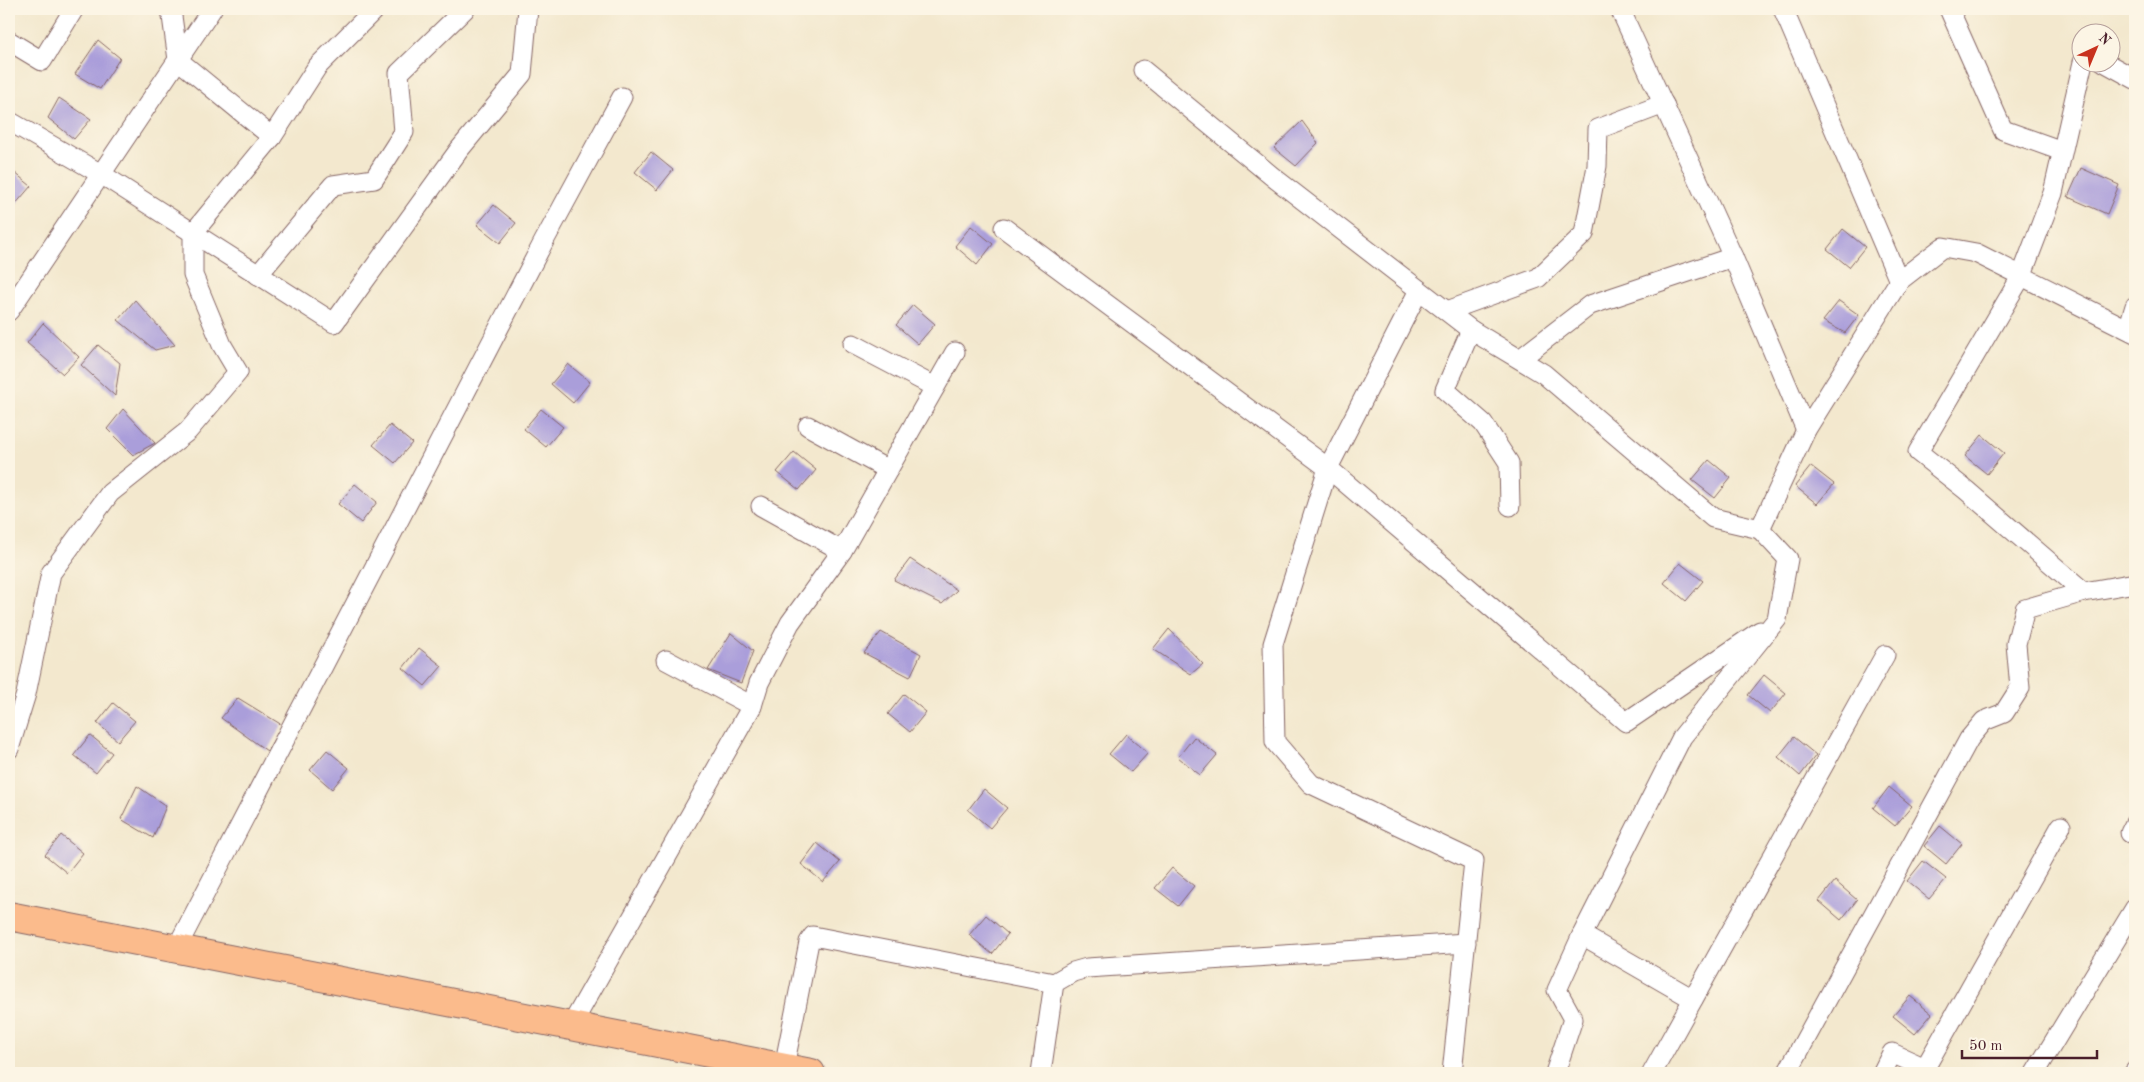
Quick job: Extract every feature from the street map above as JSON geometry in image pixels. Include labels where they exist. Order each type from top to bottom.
[{"type":"main road","points":[[9,916],[811,1073]]},
{"type":"street","points":[[9,41],[42,61],[74,9]]},
{"type":"street","points":[[171,9],[178,60],[272,137]]},
{"type":"street","points":[[9,311],[212,9]]},
{"type":"street","points":[[9,749],[26,694],[51,573],[110,493],[188,431],[238,372],[222,345],[193,275],[193,233],[272,137],[317,67],[375,9]]},
{"type":"street","points":[[258,275],[333,185],[374,179],[404,132],[399,73],[465,9]]},
{"type":"street","points":[[9,121],[101,174],[334,324],[459,150],[522,74],[528,9]]},
{"type":"street","points":[[1620,9],[1733,257],[1806,430]]},
{"type":"street","points":[[1783,9],[1899,281]]},
{"type":"street","points":[[1949,9],[2003,130],[2062,152]]},
{"type":"street","points":[[1143,70],[1273,177],[1471,330],[1544,374],[1713,518],[1760,529],[1788,559],[1777,619],[1682,737],[1582,935],[1557,990],[1573,1019],[1555,1073]]},
{"type":"street","points":[[2081,72],[2053,193],[2021,277],[1918,452],[1959,484],[2084,592]]},
{"type":"street","points":[[2122,72],[2135,79]]},
{"type":"street","points":[[176,949],[543,243],[622,97]]},
{"type":"street","points":[[1446,311],[1538,278],[1584,234],[1596,166],[1598,129],[1664,104]]},
{"type":"street","points":[[1004,228],[1328,468],[1626,722],[1777,619]]},
{"type":"street","points":[[1760,529],[1806,430],[1899,281],[1943,247],[1976,253],[2132,331],[2135,306]]},
{"type":"street","points":[[1520,360],[1590,305],[1733,257]]},
{"type":"street","points":[[1419,290],[1328,468],[1273,644],[1275,742],[1311,784],[1474,861],[1452,1073]]},
{"type":"street","points":[[1471,330],[1445,390],[1483,423],[1509,463],[1510,506]]},
{"type":"street","points":[[853,344],[935,387]]},
{"type":"street","points":[[571,1026],[752,706],[759,683],[790,622],[842,551],[955,352]]},
{"type":"street","points":[[808,426],[888,470]]},
{"type":"street","points":[[761,506],[842,551]]},
{"type":"street","points":[[1787,1073],[1969,739],[1984,721],[2004,714],[2020,688],[2016,644],[2025,609],[2084,592],[2135,583]]},
{"type":"street","points":[[1652,1073],[1885,655]]},
{"type":"street","points":[[666,660],[752,706]]},
{"type":"street","points":[[1882,1073],[1892,1053],[1924,1068],[2061,826]]},
{"type":"street","points":[[2035,1073],[2135,908]]},
{"type":"street","points":[[1582,935],[1693,999]]},
{"type":"street","points":[[784,1067],[810,942],[813,936],[1054,983],[1073,972],[1087,968],[1466,943]]},
{"type":"street","points":[[1041,1073],[1054,983]]},
{"type":"building","points":[[98,40],[120,58],[100,89],[75,74]]},
{"type":"building","points":[[59,98],[91,119],[74,139],[48,118]]},
{"type":"building","points":[[1302,121],[1318,143],[1296,166],[1274,148]]},
{"type":"building","points":[[651,152],[673,170],[657,190],[635,172]]},
{"type":"building","points":[[9,168],[31,186],[14,206],[9,202]]},
{"type":"building","points":[[2081,168],[2119,185],[2107,214],[2068,197]]},
{"type":"building","points":[[494,205],[516,223],[500,243],[477,225]]},
{"type":"building","points":[[971,226],[993,244],[977,265],[955,246]]},
{"type":"building","points":[[1843,229],[1865,247],[1849,267],[1827,249]]},
{"type":"building","points":[[135,300],[175,345],[155,350],[118,320]]},
{"type":"building","points":[[1839,301],[1859,315],[1845,333],[1823,321]]},
{"type":"building","points":[[913,305],[935,324],[918,344],[896,325]]},
{"type":"building","points":[[43,323],[79,357],[63,374],[27,343]]},
{"type":"building","points":[[98,345],[120,363],[115,396],[81,365]]},
{"type":"building","points":[[568,364],[590,382],[573,403],[551,384]]},
{"type":"building","points":[[123,409],[155,443],[133,455],[107,429]]},
{"type":"building","points":[[541,409],[563,427],[546,447],[524,429]]},
{"type":"building","points":[[390,425],[412,443],[395,463],[373,445]]},
{"type":"building","points":[[1982,435],[2004,453],[1987,474],[1965,456]]},
{"type":"building","points":[[794,452],[816,470],[799,490],[777,472]]},
{"type":"building","points":[[1709,460],[1731,478],[1715,498],[1692,480]]},
{"type":"building","points":[[1811,466],[1834,484],[1817,504],[1795,486]]},
{"type":"building","points":[[355,484],[377,502],[361,523],[338,504]]},
{"type":"building","points":[[910,559],[957,590],[942,604],[894,580]]},
{"type":"building","points":[[1680,563],[1703,581],[1686,601],[1664,583]]},
{"type":"building","points":[[1169,629],[1203,664],[1191,674],[1153,649]]},
{"type":"building","points":[[881,632],[921,654],[910,677],[864,653]]},
{"type":"building","points":[[731,633],[753,651],[741,683],[708,670]]},
{"type":"building","points":[[419,648],[442,666],[425,686],[403,668]]},
{"type":"building","points":[[1764,675],[1786,693],[1770,713],[1748,695]]},
{"type":"building","points":[[904,694],[926,712],[910,732],[888,714]]},
{"type":"building","points":[[238,698],[282,725],[267,751],[221,718]]},
{"type":"building","points":[[113,703],[135,721],[118,741],[97,723]]},
{"type":"building","points":[[1126,734],[1148,753],[1131,772],[1109,754]]},
{"type":"building","points":[[90,735],[112,753],[96,773],[74,755]]},
{"type":"building","points":[[1194,737],[1217,755],[1200,775],[1178,757]]},
{"type":"building","points":[[1794,737],[1816,755],[1800,776],[1778,757]]},
{"type":"building","points":[[327,750],[349,768],[332,789],[310,770]]},
{"type":"building","points":[[137,786],[166,806],[153,838],[121,819]]},
{"type":"building","points":[[1889,787],[1912,806],[1895,826],[1873,808]]},
{"type":"building","points":[[984,789],[1007,808],[990,828],[968,810]]},
{"type":"building","points":[[1940,826],[1962,844],[1946,864],[1924,846]]},
{"type":"building","points":[[61,835],[83,853],[67,873],[45,855]]},
{"type":"building","points":[[817,843],[840,862],[823,882],[801,864]]},
{"type":"building","points":[[1923,861],[1946,879],[1929,899],[1907,881]]},
{"type":"building","points":[[1172,868],[1194,886],[1178,906],[1155,888]]},
{"type":"building","points":[[1835,881],[1857,900],[1841,920],[1819,901]]},
{"type":"building","points":[[986,915],[1008,934],[992,954],[969,935]]},
{"type":"building","points":[[1910,996],[1932,1014],[1915,1034],[1893,1016]]}]
